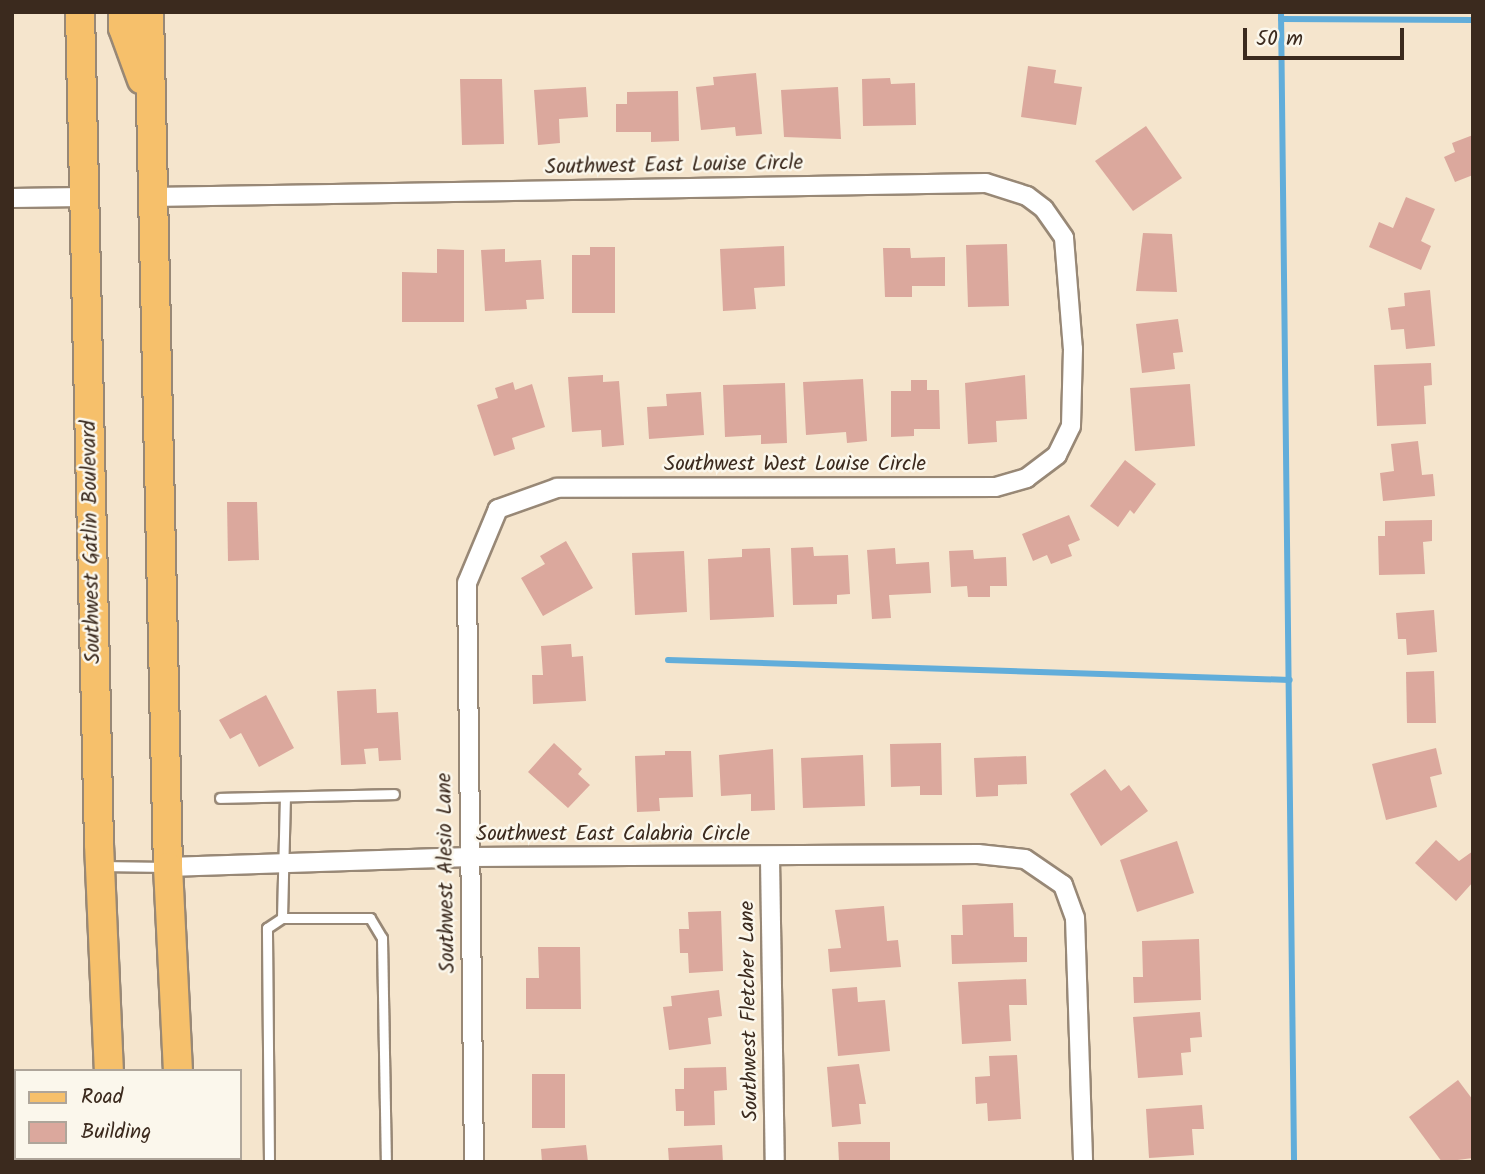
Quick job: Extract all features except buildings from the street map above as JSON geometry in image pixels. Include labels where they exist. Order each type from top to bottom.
[{"type":"main road","name":"Southwest Gatlin Boulevard","points":[[80,12],[100,866],[110,1069]]},
{"type":"main road","points":[[123,12],[123,28],[149,102]]},
{"type":"main road","points":[[149,12],[151,197],[168,867],[178,1069]]},
{"type":"street","name":"Southwest East Louise Circle","points":[[151,197],[986,183],[1027,196],[1044,209],[1065,239],[1073,349]]},
{"type":"street","points":[[12,198],[83,197]]},
{"type":"street","name":"Southwest West Louise Circle","points":[[467,583],[498,509],[557,488],[995,487],[1027,478],[1043,468],[1067,441],[1073,349]]},
{"type":"street","name":"Southwest Alesio Lane","points":[[467,583],[474,1162]]},
{"type":"street","name":"Southwest East Calabria Circle","points":[[168,867],[470,857],[770,859],[1007,855],[1026,859],[1054,874],[1070,898],[1079,947],[1083,1162]]},
{"type":"street","name":"Southwest Fletcher Lane","points":[[770,859],[775,1162]]},
{"type":"lane","points":[[220,798],[394,794]]},
{"type":"lane","points":[[282,918],[281,863],[285,797]]},
{"type":"lane","points":[[100,866],[168,867]]},
{"type":"lane","points":[[269,1162],[267,928],[282,918],[370,918],[382,938],[386,1162]]},
{"type":"waterway","points":[[1281,12],[1294,1162]]},
{"type":"waterway","points":[[1281,19],[1473,20]]},
{"type":"waterway","points":[[668,660],[1290,680]]}]
